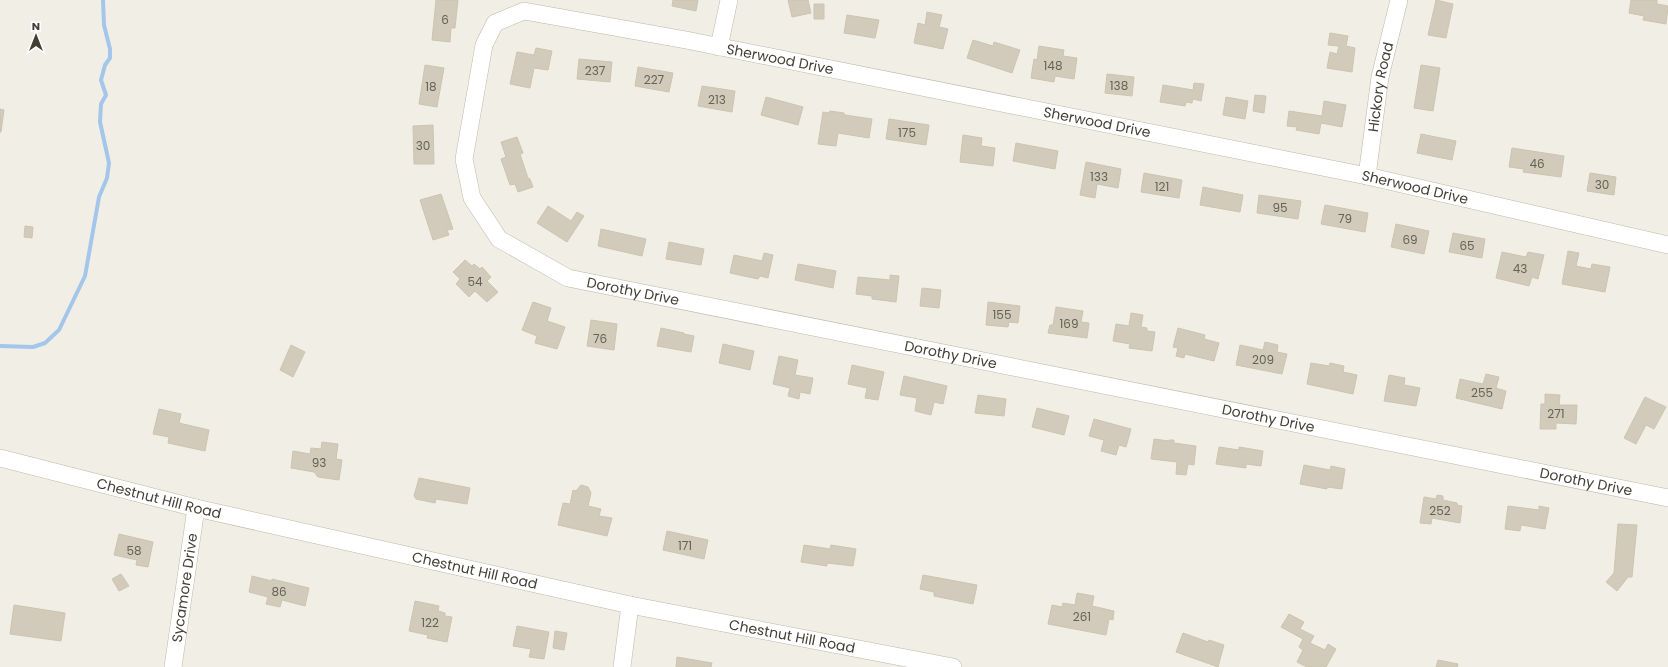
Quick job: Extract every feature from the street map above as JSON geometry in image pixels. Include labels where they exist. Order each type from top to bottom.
[{"type":"street","points":[[719,47],[730,0]]},
{"type":"street","name":"Hickory Road","points":[[1367,176],[1380,77],[1399,0]]},
{"type":"street","name":"Sherwood Drive","points":[[524,11],[719,47],[1367,176],[1668,245]]},
{"type":"street","name":"Dorothy Drive","points":[[524,11],[495,22],[484,45],[464,159],[472,198],[499,239],[568,278],[1668,498]]},
{"type":"street","name":"Chestnut Hill Road","points":[[0,458],[196,508],[630,605],[953,667]]},
{"type":"street","name":"Sycamore Drive","points":[[173,667],[196,508]]},
{"type":"street","points":[[622,667],[630,605]]},
{"type":"building","points":[[436,0],[458,0],[455,28],[451,28],[450,42],[432,40]]},
{"type":"building","points":[[673,0],[698,0],[696,11],[672,6]]},
{"type":"building","points":[[788,0],[808,0],[811,13],[792,17]]},
{"type":"building","points":[[1436,0],[1453,4],[1446,38],[1428,35]]},
{"type":"building","points":[[1631,0],[1657,0],[1657,4],[1668,6],[1666,24],[1643,20],[1644,16],[1629,13]]},
{"type":"building","points":[[814,4],[824,4],[824,19],[814,19]]},
{"type":"building","points":[[927,12],[942,15],[939,27],[948,29],[943,49],[914,43],[918,23],[925,25]]},
{"type":"building","points":[[847,15],[879,20],[875,38],[844,33]]},
{"type":"building","points":[[1330,33],[1348,36],[1346,46],[1355,48],[1352,72],[1327,68],[1330,52],[1337,54],[1339,46],[1328,45]]},
{"type":"building","points":[[973,40],[993,46],[994,42],[1020,50],[1012,73],[967,58]]},
{"type":"building","points":[[1039,46],[1064,50],[1063,56],[1077,58],[1074,79],[1055,76],[1054,82],[1031,78],[1034,59],[1037,60]]},
{"type":"building","points":[[536,48],[552,51],[548,70],[534,68],[530,88],[510,84],[517,52],[534,55]]},
{"type":"building","points":[[579,59],[612,62],[610,82],[577,79]]},
{"type":"building","points":[[425,65],[444,68],[437,107],[419,104]]},
{"type":"building","points":[[1421,65],[1440,68],[1433,111],[1414,108]]},
{"type":"building","points":[[638,67],[673,73],[669,92],[635,86]]},
{"type":"building","points":[[1107,74],[1134,77],[1132,96],[1105,93]]},
{"type":"building","points":[[1194,83],[1204,84],[1201,101],[1193,99],[1192,103],[1186,102],[1185,106],[1160,102],[1163,85],[1193,90]]},
{"type":"building","points":[[702,86],[735,91],[732,112],[698,106]]},
{"type":"building","points":[[1255,95],[1266,96],[1264,113],[1253,111]]},
{"type":"building","points":[[766,97],[803,107],[798,125],[761,115]]},
{"type":"building","points":[[1226,97],[1248,101],[1245,119],[1223,115]]},
{"type":"building","points":[[1324,101],[1346,105],[1342,127],[1321,123],[1319,134],[1296,130],[1297,127],[1287,126],[1289,111],[1322,116]]},
{"type":"building","points":[[0,109],[4,110],[1,132],[0,132]]},
{"type":"building","points":[[830,111],[872,119],[869,138],[838,133],[836,146],[818,144],[823,112],[828,113]]},
{"type":"building","points":[[889,119],[929,125],[926,145],[886,139]]},
{"type":"building","points":[[433,125],[434,164],[414,164],[413,126]]},
{"type":"building","points":[[1421,134],[1456,141],[1452,160],[1417,153]]},
{"type":"building","points":[[963,135],[982,138],[981,146],[995,148],[993,166],[960,162]]},
{"type":"building","points":[[517,137],[523,153],[520,154],[528,178],[530,179],[533,187],[518,192],[515,184],[510,185],[501,159],[506,157],[501,142]]},
{"type":"building","points":[[1016,143],[1058,151],[1055,169],[1013,161]]},
{"type":"building","points":[[1512,148],[1564,156],[1561,177],[1523,172],[1524,169],[1509,167]]},
{"type":"building","points":[[1086,162],[1121,169],[1118,188],[1097,184],[1095,198],[1080,195]]},
{"type":"building","points":[[1144,173],[1182,180],[1179,198],[1141,192]]},
{"type":"building","points":[[1590,173],[1616,177],[1614,195],[1587,191]]},
{"type":"building","points":[[1203,187],[1243,195],[1240,212],[1200,205]]},
{"type":"building","points":[[441,194],[453,229],[447,230],[449,235],[433,240],[420,200]]},
{"type":"building","points":[[1259,195],[1301,201],[1298,219],[1257,213]]},
{"type":"building","points":[[1325,205],[1368,213],[1365,232],[1321,224]]},
{"type":"building","points":[[548,206],[571,221],[577,212],[584,216],[567,242],[537,223]]},
{"type":"building","points":[[1396,224],[1429,231],[1424,254],[1391,247]]},
{"type":"building","points":[[25,226],[33,227],[32,238],[24,237]]},
{"type":"building","points":[[601,229],[646,239],[642,256],[598,246]]},
{"type":"building","points":[[1453,233],[1485,239],[1482,258],[1449,252]]},
{"type":"building","points":[[669,242],[704,249],[701,265],[666,259]]},
{"type":"building","points":[[1568,251],[1579,253],[1576,266],[1591,269],[1592,264],[1610,267],[1605,292],[1562,284]]},
{"type":"building","points":[[1502,252],[1526,257],[1528,252],[1544,255],[1538,279],[1532,277],[1529,286],[1496,278]]},
{"type":"building","points":[[764,253],[773,255],[768,278],[760,276],[758,279],[730,273],[734,255],[762,261]]},
{"type":"building","points":[[465,260],[472,266],[474,264],[480,269],[482,267],[491,277],[487,281],[498,292],[487,302],[475,291],[469,297],[456,284],[460,279],[453,272]]},
{"type":"building","points":[[798,264],[836,271],[833,288],[795,280]]},
{"type":"building","points":[[890,275],[899,276],[896,302],[872,299],[872,296],[856,294],[858,277],[890,280]]},
{"type":"building","points":[[922,288],[941,290],[939,308],[920,306]]},
{"type":"building","points":[[533,302],[551,308],[547,321],[565,327],[557,349],[535,343],[537,336],[522,330]]},
{"type":"building","points":[[988,302],[1020,306],[1018,323],[1009,322],[1008,327],[986,325]]},
{"type":"building","points":[[1056,307],[1083,311],[1081,322],[1089,323],[1087,338],[1048,333],[1050,325],[1053,325]]},
{"type":"building","points":[[1131,313],[1143,315],[1141,327],[1147,328],[1147,331],[1155,332],[1152,351],[1129,348],[1130,344],[1113,341],[1116,324],[1129,326]]},
{"type":"building","points":[[591,320],[617,324],[614,350],[587,346]]},
{"type":"building","points":[[661,328],[694,336],[691,352],[657,346]]},
{"type":"building","points":[[1178,328],[1205,335],[1204,339],[1219,343],[1214,361],[1185,354],[1184,358],[1176,356],[1178,348],[1173,347]]},
{"type":"building","points":[[1265,342],[1278,345],[1277,352],[1287,354],[1282,374],[1236,365],[1240,345],[1263,350]]},
{"type":"building","points":[[723,344],[754,351],[750,370],[719,363]]},
{"type":"building","points":[[291,345],[305,352],[293,377],[280,370]]},
{"type":"building","points":[[779,356],[798,360],[795,375],[813,378],[810,394],[800,392],[799,399],[788,396],[790,388],[773,384]]},
{"type":"building","points":[[1311,363],[1329,366],[1330,363],[1344,366],[1343,372],[1357,375],[1353,394],[1307,384]]},
{"type":"building","points":[[852,365],[884,372],[878,400],[865,398],[867,388],[848,384]]},
{"type":"building","points":[[1486,374],[1499,377],[1496,388],[1506,391],[1502,409],[1456,398],[1460,379],[1483,384]]},
{"type":"building","points":[[1389,375],[1405,378],[1404,385],[1420,388],[1416,406],[1384,401]]},
{"type":"building","points":[[904,376],[947,386],[943,404],[934,402],[931,415],[915,411],[917,398],[900,395]]},
{"type":"building","points":[[1545,394],[1560,395],[1559,405],[1577,405],[1576,424],[1556,423],[1556,429],[1540,429],[1541,404],[1545,404]]},
{"type":"building","points":[[978,395],[1006,399],[1004,416],[975,413]]},
{"type":"building","points":[[1645,397],[1666,407],[1654,429],[1646,425],[1636,444],[1624,438]]},
{"type":"building","points":[[1037,408],[1069,416],[1064,435],[1032,427]]},
{"type":"building","points":[[159,409],[181,414],[179,423],[209,430],[205,451],[168,443],[169,437],[153,434]]},
{"type":"building","points":[[1094,419],[1131,429],[1126,447],[1119,445],[1116,455],[1101,451],[1104,440],[1089,436]]},
{"type":"building","points":[[1154,439],[1169,441],[1174,440],[1174,443],[1196,446],[1194,465],[1188,464],[1186,475],[1176,474],[1177,462],[1151,459]]},
{"type":"building","points":[[322,442],[338,444],[336,459],[342,460],[339,480],[318,477],[314,472],[291,468],[293,451],[310,454],[311,448],[321,449]]},
{"type":"building","points":[[1219,447],[1239,450],[1239,447],[1263,451],[1261,466],[1246,464],[1246,468],[1216,464]]},
{"type":"building","points":[[1304,465],[1330,470],[1331,466],[1345,469],[1342,489],[1327,487],[1327,489],[1300,484]]},
{"type":"building","points":[[419,478],[470,488],[467,504],[436,499],[435,503],[416,499],[414,496]]},
{"type":"building","points":[[581,485],[588,487],[591,493],[588,506],[601,509],[599,516],[612,518],[607,536],[558,525],[563,503],[570,504],[573,490],[576,491]]},
{"type":"building","points":[[1437,495],[1443,496],[1443,500],[1457,503],[1457,505],[1462,506],[1460,523],[1432,518],[1431,524],[1420,523],[1424,497],[1436,499]]},
{"type":"building","points":[[1508,506],[1539,510],[1539,506],[1549,508],[1545,529],[1521,525],[1520,531],[1505,529]]},
{"type":"building","points":[[1618,524],[1637,525],[1632,577],[1628,577],[1617,591],[1606,582],[1614,573]]},
{"type":"building","points":[[667,531],[708,540],[704,559],[663,550]]},
{"type":"building","points":[[119,534],[153,542],[148,567],[136,565],[137,560],[114,555]]},
{"type":"building","points":[[804,545],[830,549],[831,545],[856,549],[853,566],[827,563],[827,566],[801,562]]},
{"type":"building","points":[[121,574],[129,586],[119,591],[112,579]]},
{"type":"building","points":[[923,575],[977,585],[973,604],[934,596],[934,592],[920,589]]},
{"type":"building","points":[[252,576],[309,588],[305,606],[282,600],[280,607],[266,604],[268,597],[249,592]]},
{"type":"building","points":[[1077,593],[1094,596],[1092,606],[1114,611],[1113,620],[1109,619],[1106,635],[1048,624],[1052,605],[1062,607],[1063,603],[1075,605]]},
{"type":"building","points":[[415,601],[439,606],[438,611],[445,613],[445,616],[452,617],[447,642],[427,638],[428,635],[409,631]]},
{"type":"building","points":[[14,605],[65,613],[61,641],[10,634]]},
{"type":"building","points":[[1289,614],[1304,622],[1300,629],[1314,636],[1310,643],[1325,650],[1328,644],[1336,649],[1326,667],[1307,667],[1297,662],[1303,650],[1299,647],[1303,639],[1281,627]]},
{"type":"building","points":[[517,626],[549,632],[544,659],[529,657],[531,649],[513,646]]},
{"type":"building","points":[[555,631],[567,633],[564,650],[553,648]]},
{"type":"building","points":[[1183,633],[1208,642],[1209,640],[1224,645],[1218,667],[1176,652]]},
{"type":"building","points":[[677,657],[712,663],[711,667],[676,667]]},
{"type":"building","points":[[1438,660],[1458,664],[1457,667],[1436,667]]},
{"type":"waterway","points":[[0,346],[33,347],[45,343],[59,330],[85,276],[99,197],[107,178],[109,163],[100,122],[101,104],[106,95],[101,80],[105,65],[110,58],[110,49],[104,25],[103,0]]}]
